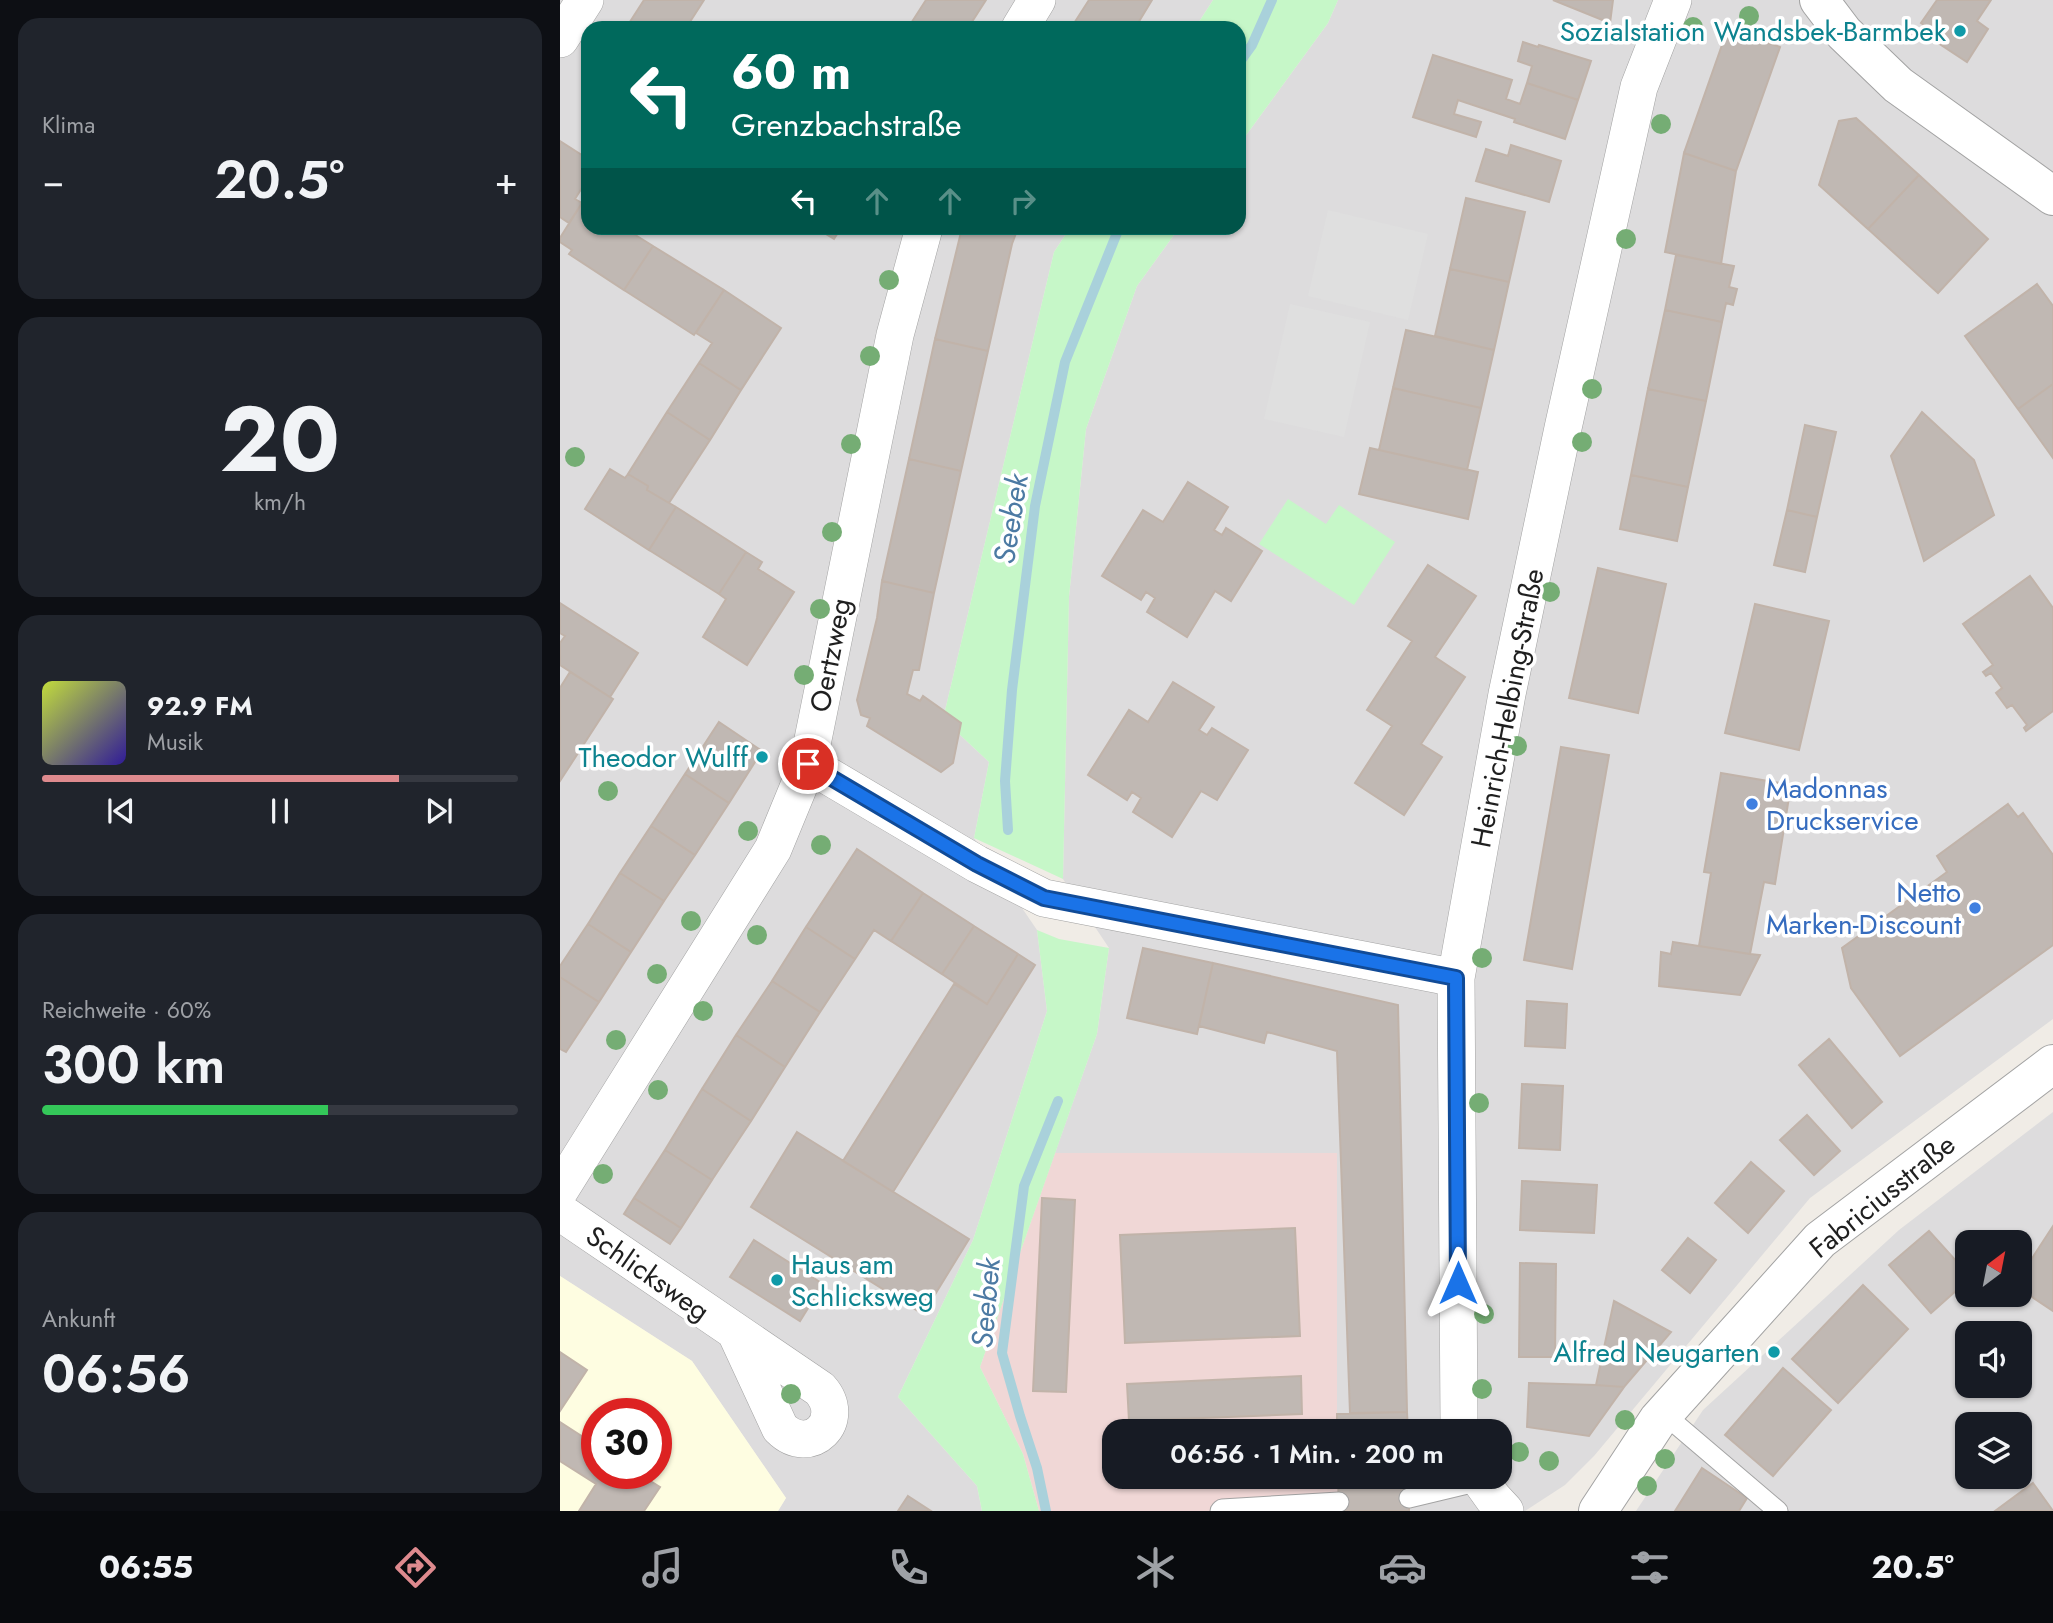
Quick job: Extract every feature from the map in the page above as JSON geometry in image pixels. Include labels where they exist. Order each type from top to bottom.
[{"type":"street","points":[[560,39],[585,0]]},
{"type":"street","points":[[1024,21],[1037,0]]},
{"type":"street","name":"Heinrich-Helbing-Straße","points":[[1459,1419],[1456,978],[1507,694],[1563,428],[1639,87],[1673,0]]},
{"type":"street","points":[[1819,0],[1844,33],[1898,85],[2053,196]]},
{"type":"street","name":"Oertzweg","points":[[560,1190],[773,849],[808,764],[895,335],[922,235]]},
{"type":"street","points":[[808,764],[977,864],[1044,898],[1456,978]]},
{"type":"street","name":"Fabriciusstraße","points":[[1598,1511],[1664,1414],[1820,1240],[2053,1064]]},
{"type":"street","name":"Schlicksweg","points":[[560,1212],[736,1334]]},
{"type":"street","points":[[1487,1489],[1505,1511]]},
{"type":"lane","points":[[1664,1414],[1778,1511]]},
{"type":"lane","points":[[1409,1498],[1442,1489]]},
{"type":"lane","points":[[1220,1511],[1336,1507]]},
{"type":"shaded area","points":[[560,0],[1213,0],[1200,21],[581,21],[581,235],[1065,235],[1054,252],[943,719],[989,762],[974,838],[1037,930],[1047,1011],[973,1240],[898,1397],[977,1486],[982,1511],[778,1511],[786,1498],[692,1361],[560,1276]]},
{"type":"shaded area","points":[[1338,0],[2053,0],[2053,1019],[1810,1198],[1594,1456],[1565,1485],[1525,1511],[1339,1511],[1338,1489],[1512,1489],[1512,1419],[1337,1419],[1337,1153],[1055,1153],[1097,1034],[1109,948],[1063,879],[1069,597],[1086,429],[1137,286],[1174,235],[1246,235],[1246,135],[1328,23]]},
{"type":"shaded area","points":[[1328,210],[1428,234],[1408,320],[1308,296]]},
{"type":"shaded area","points":[[1290,304],[1370,322],[1344,437],[1264,419]]},
{"type":"shaded area","points":[[2053,1112],[2053,1511],[1636,1511],[1703,1410],[1899,1230]]},
{"type":"shaded area","points":[[1055,1153],[1337,1153],[1337,1419],[1102,1419],[1102,1489],[1338,1489],[1339,1511],[1039,1511],[1023,1454],[980,1367]]},
{"type":"shaded area","points":[[560,1276],[692,1361],[786,1498],[778,1511],[560,1511]]},
{"type":"green space","points":[[1213,0],[1338,0],[1328,23],[1246,135],[1246,21],[1200,21]]},
{"type":"green space","points":[[1065,235],[1174,235],[1137,286],[1086,429],[1069,597],[1063,879],[974,838],[989,762],[943,719],[1054,252]]},
{"type":"green space","points":[[1288,499],[1326,524],[1339,505],[1395,542],[1354,605],[1259,544]]},
{"type":"green space","points":[[1037,930],[1059,939],[1109,948],[1097,1034],[980,1367],[1023,1454],[1039,1511],[982,1511],[977,1486],[898,1397],[973,1240],[1047,1011]]},
{"type":"building","points":[[644,0],[704,0],[690,21],[630,21]]},
{"type":"building","points":[[926,0],[986,0],[972,21],[912,21]]},
{"type":"building","points":[[1089,0],[1152,0],[1139,21],[1076,21]]},
{"type":"building","points":[[1553,0],[1613,0],[1610,23]]},
{"type":"building","name":"Sozialstation Wandsbek-Barmbek","points":[[1937,0],[1991,0],[1977,21],[1988,29],[1967,62],[1932,39],[1936,33],[1921,23]]},
{"type":"building","points":[[1728,28],[1780,47],[1736,171],[1684,153]]},
{"type":"building","points":[[1523,42],[1591,61],[1578,100],[1527,83],[1532,66],[1518,61]]},
{"type":"building","points":[[1433,55],[1512,80],[1506,99],[1520,104],[1527,83],[1578,100],[1565,139],[1458,100],[1454,114],[1481,122],[1476,137],[1413,117]]},
{"type":"building","points":[[1856,118],[1919,175],[1868,229],[1819,185],[1839,121]]},
{"type":"building","points":[[560,141],[581,154],[581,189],[575,199],[581,205],[569,223],[560,217]]},
{"type":"building","points":[[1511,145],[1561,161],[1549,202],[1476,181],[1486,149],[1508,156]]},
{"type":"building","points":[[1684,153],[1736,171],[1721,264],[1665,252]]},
{"type":"building","points":[[1919,175],[1988,239],[1938,293],[1868,229]]},
{"type":"building","points":[[1466,198],[1525,212],[1509,282],[1450,269]]},
{"type":"building","points":[[581,205],[581,235],[635,235],[653,246],[624,290],[569,254],[572,250],[560,242]]},
{"type":"building","points":[[960,235],[1015,235],[988,351],[935,339]]},
{"type":"building","points":[[653,246],[724,290],[694,335],[624,290]]},
{"type":"building","points":[[1676,255],[1734,266],[1729,287],[1737,289],[1733,305],[1726,303],[1722,322],[1665,310]]},
{"type":"building","points":[[1450,269],[1509,282],[1494,350],[1435,336]]},
{"type":"building","points":[[2037,284],[2053,306],[2053,384],[2018,409],[1965,336]]},
{"type":"building","points":[[724,290],[781,328],[741,390],[699,363],[712,343],[696,333]]},
{"type":"building","points":[[1665,310],[1722,322],[1706,401],[1648,389]]},
{"type":"building","points":[[1406,330],[1494,350],[1481,408],[1393,388]]},
{"type":"building","points":[[935,339],[988,351],[961,471],[909,459]]},
{"type":"building","points":[[699,363],[741,390],[710,440],[667,412]]},
{"type":"building","points":[[2053,384],[2053,458],[2018,409]]},
{"type":"building","points":[[1393,388],[1481,408],[1467,470],[1379,450]]},
{"type":"building","points":[[1648,389],[1706,401],[1688,487],[1631,475]]},
{"type":"building","points":[[667,412],[710,440],[669,503],[628,474]]},
{"type":"building","points":[[1922,412],[1974,460],[1994,515],[1924,561],[1891,456]]},
{"type":"building","points":[[1805,425],[1836,432],[1817,517],[1787,510]]},
{"type":"building","points":[[1370,448],[1478,472],[1468,519],[1359,494]]},
{"type":"building","points":[[909,459],[961,471],[934,593],[882,581]]},
{"type":"building","points":[[610,469],[625,478],[628,474],[648,486],[647,490],[676,507],[649,550],[585,509]]},
{"type":"building","points":[[1631,475],[1688,487],[1677,541],[1620,529]]},
{"type":"building","points":[[1188,482],[1228,507],[1214,530],[1222,535],[1226,528],[1262,551],[1231,601],[1215,591],[1187,637],[1147,612],[1155,598],[1146,592],[1141,600],[1102,576],[1143,510],[1163,522]]},
{"type":"building","points":[[676,507],[746,552],[719,594],[649,550]]},
{"type":"building","points":[[1787,510],[1817,517],[1805,572],[1774,565]]},
{"type":"building","points":[[746,552],[762,562],[758,569],[794,592],[747,665],[703,637],[726,599],[719,594]]},
{"type":"building","points":[[1428,565],[1476,596],[1435,657],[1465,677],[1421,744],[1442,757],[1404,815],[1355,783],[1392,726],[1367,710],[1412,641],[1388,626]]},
{"type":"building","points":[[1598,568],[1666,584],[1638,713],[1569,698]]},
{"type":"building","points":[[2030,576],[2053,608],[2053,711],[2026,731],[2024,728],[2027,725],[2012,705],[2007,708],[1996,693],[2002,688],[1991,673],[1986,676],[1983,672],[1993,665],[1963,624]]},
{"type":"building","points":[[882,581],[934,593],[919,670],[913,670],[907,694],[920,701],[923,696],[961,723],[953,763],[941,772],[867,726],[870,718],[861,715],[857,700],[877,618]]},
{"type":"building","points":[[560,603],[638,653],[610,697],[560,665],[560,643],[565,636],[560,633]]},
{"type":"building","points":[[1755,604],[1829,621],[1799,750],[1725,733]]},
{"type":"building","points":[[570,672],[613,699],[560,781],[560,688]]},
{"type":"building","points":[[1173,682],[1214,707],[1199,730],[1207,735],[1212,728],[1248,750],[1217,800],[1201,791],[1172,837],[1133,812],[1141,798],[1132,792],[1127,800],[1088,775],[1129,710],[1148,722]]},
{"type":"building","points":[[719,722],[762,751],[729,803],[685,774]]},
{"type":"building","points":[[1561,747],[1609,755],[1572,969],[1524,960]]},
{"type":"building","points":[[1721,773],[1791,785],[1775,884],[1764,882],[1750,954],[1699,946],[1711,873],[1704,872]]},
{"type":"building","points":[[685,774],[729,803],[695,855],[651,826]]},
{"type":"building","name":"Netto Marken-Discount","points":[[2008,804],[2018,817],[2023,813],[2053,855],[2053,945],[1900,1056],[1851,988],[1842,948],[1947,872],[1937,856]]},
{"type":"building","points":[[651,826],[695,855],[664,901],[620,873]]},
{"type":"building","points":[[857,849],[923,893],[891,941],[874,930],[855,959],[806,927]]},
{"type":"building","points":[[620,873],[664,901],[631,952],[588,924]]},
{"type":"building","points":[[923,893],[974,926],[942,974],[891,941]]},
{"type":"building","points":[[588,924],[631,952],[599,1002],[560,977],[560,966]]},
{"type":"building","points":[[974,926],[1018,954],[987,1004],[942,974]]},
{"type":"building","points":[[806,927],[855,959],[820,1012],[772,981]]},
{"type":"building","points":[[1673,942],[1760,955],[1740,995],[1659,986],[1661,952],[1671,954]]},
{"type":"building","points":[[1143,948],[1213,963],[1197,1034],[1127,1018]]},
{"type":"building","points":[[1018,954],[1035,965],[893,1192],[843,1161],[954,984],[987,1004]]},
{"type":"building","points":[[1213,963],[1398,1005],[1407,1412],[1350,1413],[1337,1051],[1267,1032],[1264,1043],[1199,1026]]},
{"type":"building","points":[[560,977],[599,1002],[566,1052],[560,1049]]},
{"type":"building","points":[[772,981],[820,1012],[785,1067],[736,1035]]},
{"type":"building","points":[[1527,1001],[1567,1004],[1565,1048],[1525,1046]]},
{"type":"building","points":[[736,1035],[785,1067],[751,1121],[702,1089]]},
{"type":"building","points":[[1829,1039],[1882,1102],[1852,1128],[1799,1065]]},
{"type":"building","points":[[1522,1084],[1563,1086],[1560,1150],[1519,1148]]},
{"type":"building","points":[[702,1089],[751,1121],[712,1180],[665,1150]]},
{"type":"building","points":[[1807,1115],[1840,1151],[1814,1175],[1780,1140]]},
{"type":"building","points":[[797,1132],[969,1239],[923,1314],[751,1207]]},
{"type":"building","points":[[665,1150],[712,1180],[681,1228],[634,1198]]},
{"type":"building","points":[[1751,1162],[1784,1191],[1748,1233],[1715,1203]]},
{"type":"building","points":[[1522,1181],[1597,1185],[1594,1233],[1520,1230]]},
{"type":"building","points":[[634,1198],[681,1228],[670,1244],[624,1214]]},
{"type":"building","points":[[1042,1198],[1075,1200],[1066,1392],[1033,1391]]},
{"type":"building","points":[[2053,1226],[2053,1311],[2032,1297],[2032,1258]]},
{"type":"building","points":[[1295,1228],[1300,1336],[1125,1343],[1120,1235]]},
{"type":"building","points":[[1929,1231],[1955,1260],[1955,1292],[1931,1313],[1889,1265]]},
{"type":"building","points":[[1688,1238],[1716,1260],[1690,1293],[1662,1270]]},
{"type":"building","name":"Haus am Schlicksweg","points":[[754,1240],[823,1284],[800,1321],[730,1277]]},
{"type":"building","points":[[1520,1263],[1556,1264],[1555,1357],[1519,1357]]},
{"type":"building","points":[[1863,1285],[1908,1329],[1838,1403],[1792,1359]]},
{"type":"building","points":[[1614,1301],[1671,1332],[1624,1387],[1596,1385]]},
{"type":"building","points":[[560,1352],[587,1370],[560,1411]]},
{"type":"building","points":[[1783,1368],[1831,1410],[1773,1476],[1725,1435]]},
{"type":"building","points":[[1301,1376],[1302,1414],[1129,1419],[1127,1384]]},
{"type":"building","points":[[1529,1383],[1624,1387],[1589,1436],[1527,1427]]},
{"type":"building","points":[[1407,1412],[1407,1419],[1337,1419],[1337,1414]]},
{"type":"building","points":[[560,1422],[581,1436],[581,1474],[560,1461]]},
{"type":"building","points":[[1702,1468],[1747,1498],[1739,1511],[1675,1511]]},
{"type":"building","points":[[2032,1484],[2053,1511],[1995,1511],[2025,1489],[2032,1489]]},
{"type":"building","points":[[593,1489],[659,1489],[644,1511],[579,1511]]},
{"type":"building","points":[[1338,1489],[1409,1489],[1409,1511],[1339,1511]]},
{"type":"building","points":[[908,1496],[931,1511],[898,1511]]},
{"type":"waterway","name":"Seebek","points":[[1246,53],[1272,0]]},
{"type":"waterway","name":"Seebek","points":[[1008,830],[1005,781],[1012,690],[1035,506],[1065,362],[1116,235]]},
{"type":"waterway","name":"Seebek","points":[[1046,1511],[1037,1468],[1002,1353],[1024,1186],[1058,1101]]},
{"type":"place","name":"Sozialstation Wandsbek-Barmbek","points":[[1960,31]]},
{"type":"place","name":"Theodor Wulff","points":[[762,757]]},
{"type":"place","name":"Madonnas Druckservice","points":[[1752,804]]},
{"type":"place","name":"Netto Marken-Discount","points":[[1975,908]]},
{"type":"place","name":"Haus am Schlicksweg","points":[[777,1280]]},
{"type":"place","name":"Alfred Neugarten","points":[[1774,1352]]},
{"type":"route","points":[[808,764],[977,864],[1044,898],[1456,978],[1458,1283]]}]
